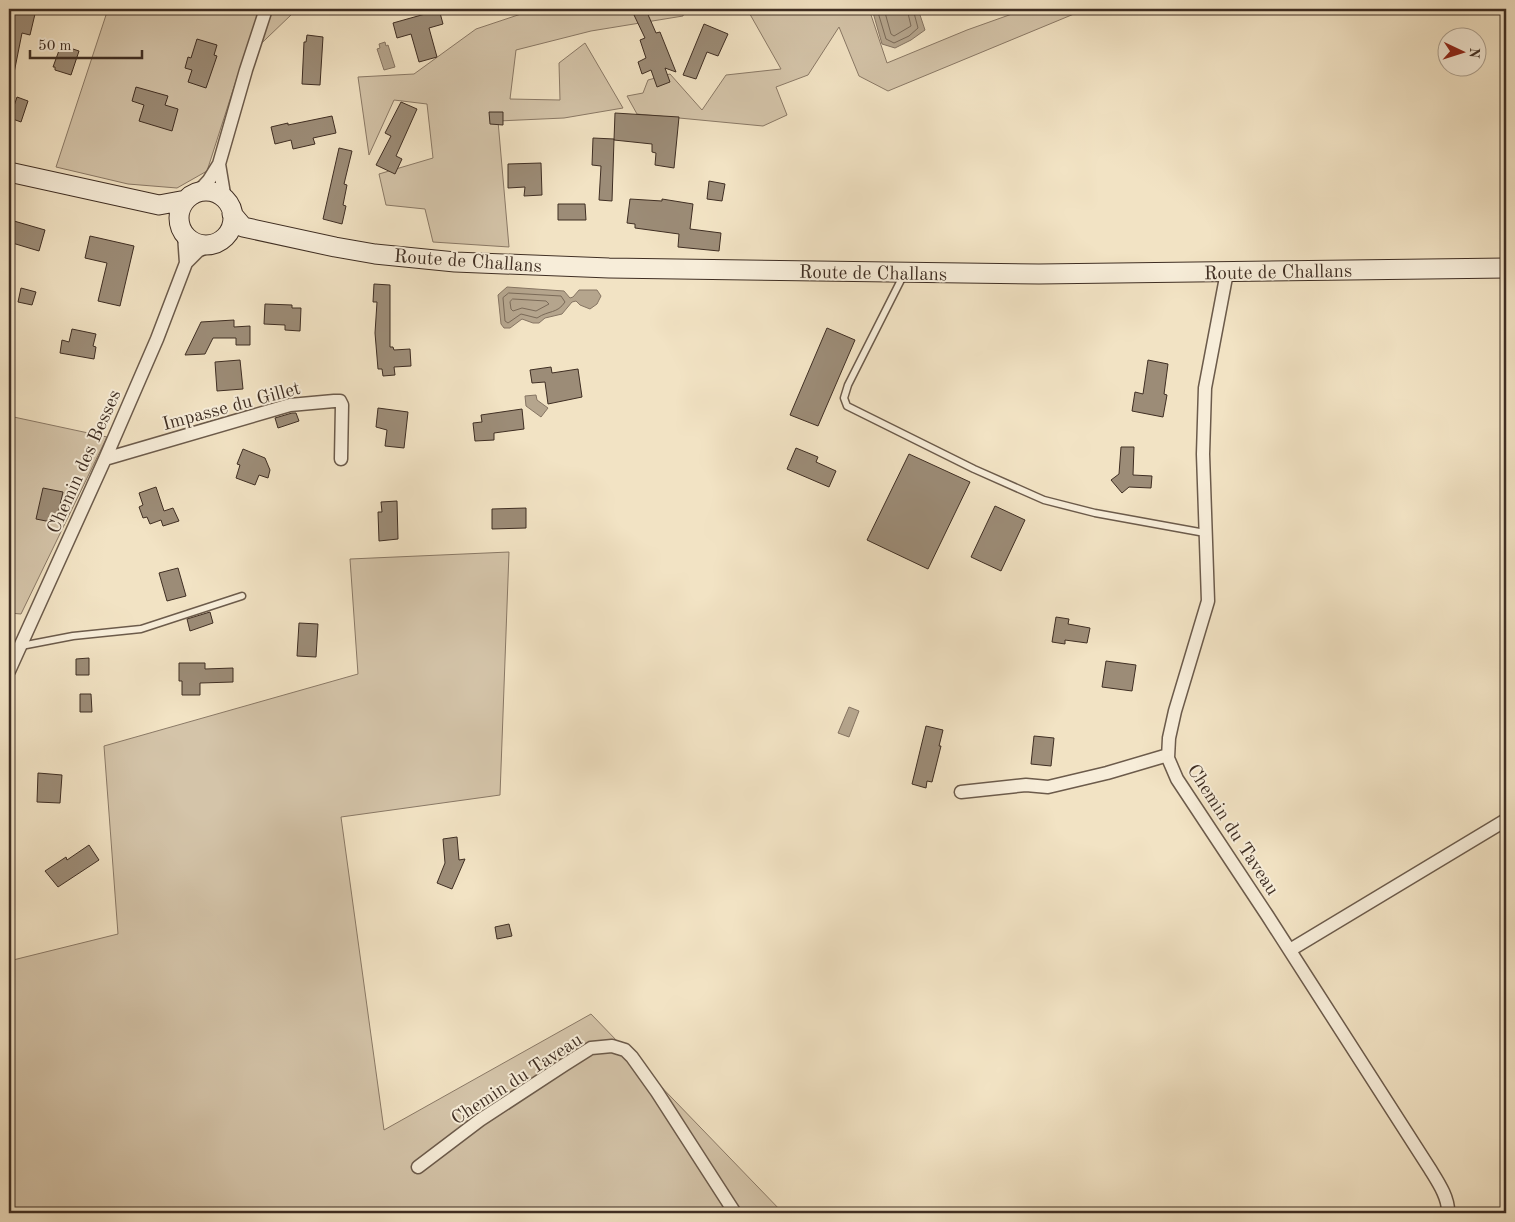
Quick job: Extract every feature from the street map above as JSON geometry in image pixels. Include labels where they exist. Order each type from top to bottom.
[{"type":"main road","name":"Route de Challans","points":[[9,172],[159,205],[213,192],[228,224]]},
{"type":"main road","points":[[181,227],[179,213],[192,196]]},
{"type":"main road","name":"Route de Challans","points":[[159,205],[181,227],[191,241],[201,245],[228,224]]},
{"type":"main road","name":"Route de Challans","points":[[228,224],[375,254],[455,262],[609,268],[1039,274],[1506,268]]},
{"type":"street","points":[[192,196],[209,180],[219,164],[266,9]]},
{"type":"street","points":[[186,263],[228,224],[219,164]]},
{"type":"street","name":"Chemin des Besses","points":[[9,671],[105,459],[186,263],[181,227]]},
{"type":"street","name":"Chemin du Taveau","points":[[1227,272],[1205,388],[1203,454],[1204,533],[1208,601],[1175,711],[1169,738],[1168,755],[1177,779],[1290,950],[1430,1169],[1443,1191],[1448,1213]]},
{"type":"street","name":"Impasse du Gillet","points":[[105,459],[290,405],[340,401],[342,405],[341,459]]},
{"type":"street","points":[[961,792],[1026,785],[1048,787],[1107,773],[1168,755]]},
{"type":"street","points":[[1290,950],[1506,820]]},
{"type":"street","name":"Chemin du Taveau","points":[[418,1167],[480,1120],[591,1048],[612,1046],[625,1050],[642,1071],[735,1213]]},
{"type":"lane","points":[[904,273],[848,385],[844,398],[847,406],[974,469],[1044,500],[1095,513],[1204,533]]},
{"type":"lane","points":[[21,646],[73,636],[141,629],[242,596]]},
{"type":"shaded area","points":[[108,9],[294,9],[292,14],[242,62],[207,171],[177,188],[128,184],[56,167]]},
{"type":"shaded area","points":[[536,9],[685,9],[683,16],[591,31],[516,50],[510,99],[560,100],[559,63],[585,43],[623,108],[564,118],[498,121],[509,247],[433,242],[425,209],[386,205],[379,174],[433,158],[427,104],[394,100],[369,155],[358,77],[414,74],[476,29]]},
{"type":"shaded area","points":[[747,9],[869,9],[887,63],[967,30],[1026,9],[1086,9],[888,91],[859,76],[839,27],[808,75],[776,87],[787,115],[763,126],[637,114],[627,96],[643,93],[648,80],[670,74],[702,110],[726,75],[781,69]]},
{"type":"shaded area","points":[[9,416],[107,437],[21,614],[9,613]]},
{"type":"shaded area","points":[[509,552],[500,795],[341,817],[384,1130],[591,1014],[783,1213],[9,1213],[9,961],[118,934],[104,746],[358,674],[350,559]]},
{"type":"water","points":[[872,9],[918,9],[925,30],[895,48],[882,44]]},
{"type":"water","points":[[385,42],[386,46],[388,45],[395,67],[384,70],[377,49],[380,48],[379,44]]},
{"type":"water","points":[[507,287],[564,291],[570,298],[579,290],[597,290],[601,296],[597,304],[590,309],[576,301],[572,302],[562,314],[545,318],[539,323],[522,319],[510,328],[504,328],[501,324],[498,295]]},
{"type":"water","points":[[536,395],[537,400],[548,408],[541,417],[526,406],[525,396]]},
{"type":"water","points":[[849,707],[859,711],[849,737],[838,733]]},
{"type":"building","points":[[14,9],[35,14],[30,35],[22,33],[14,73],[9,72],[9,18],[12,19]]},
{"type":"building","points":[[423,9],[439,9],[443,24],[429,28],[437,57],[419,62],[411,34],[397,38],[393,23],[425,14]]},
{"type":"building","points":[[646,10],[656,33],[660,32],[676,72],[665,68],[670,82],[657,87],[651,70],[642,74],[638,62],[646,58],[640,40],[645,38],[634,15]]},
{"type":"building","points":[[704,24],[728,34],[718,56],[707,52],[696,79],[683,75]]},
{"type":"building","points":[[307,35],[323,37],[320,85],[302,84],[304,42],[306,42]]},
{"type":"building","points":[[197,39],[217,45],[214,55],[217,56],[206,88],[188,82],[192,70],[185,68],[188,57],[191,58]]},
{"type":"building","points":[[61,45],[79,51],[71,75],[55,70],[55,67],[53,67]]},
{"type":"building","points":[[136,87],[168,96],[165,105],[178,109],[172,131],[139,121],[144,105],[132,101]]},
{"type":"building","points":[[17,97],[28,101],[21,122],[10,118]]},
{"type":"building","points":[[401,102],[417,109],[396,156],[402,159],[395,174],[376,165],[391,136],[385,133]]},
{"type":"building","points":[[489,112],[503,112],[503,125],[490,124]]},
{"type":"building","points":[[615,113],[679,117],[674,168],[655,165],[656,153],[652,152],[652,144],[614,140]]},
{"type":"building","points":[[332,116],[336,133],[313,138],[315,144],[293,149],[291,140],[275,144],[271,127]]},
{"type":"building","points":[[593,138],[614,139],[612,201],[599,200],[601,166],[592,165]]},
{"type":"building","points":[[339,148],[352,151],[344,184],[347,185],[343,205],[346,206],[342,224],[323,219]]},
{"type":"building","points":[[541,163],[542,195],[524,196],[525,187],[508,188],[508,164]]},
{"type":"building","points":[[709,181],[725,184],[722,201],[707,199]]},
{"type":"building","points":[[630,199],[662,201],[662,199],[693,204],[690,229],[721,233],[719,251],[678,247],[679,234],[635,228],[635,224],[627,223]]},
{"type":"building","points":[[558,204],[585,204],[586,220],[558,220]]},
{"type":"building","points":[[14,221],[45,230],[39,251],[9,242]]},
{"type":"building","points":[[90,236],[134,246],[120,306],[98,301],[107,263],[85,258]]},
{"type":"building","points":[[374,284],[390,285],[390,347],[393,347],[394,350],[410,349],[411,366],[394,367],[395,375],[383,376],[382,369],[378,369],[375,333],[377,302],[373,302]]},
{"type":"building","points":[[21,288],[36,292],[32,305],[18,302]]},
{"type":"building","points":[[265,304],[292,305],[292,308],[301,308],[300,331],[285,330],[285,325],[264,324]]},
{"type":"building","points":[[234,320],[234,327],[250,326],[250,345],[236,345],[236,338],[213,338],[205,354],[185,355],[201,322]]},
{"type":"building","points":[[827,328],[855,340],[818,426],[790,415]]},
{"type":"building","points":[[72,329],[96,334],[93,346],[96,347],[94,359],[60,353],[62,340],[69,342]]},
{"type":"building","points":[[240,360],[243,389],[217,391],[215,362]]},
{"type":"building","points":[[1148,360],[1168,364],[1164,394],[1167,395],[1163,417],[1132,411],[1135,392],[1143,394]]},
{"type":"building","points":[[551,367],[552,373],[578,369],[582,397],[548,404],[545,382],[532,383],[530,370]]},
{"type":"building","points":[[378,408],[408,412],[404,448],[385,446],[387,430],[376,427]]},
{"type":"building","points":[[522,409],[524,429],[494,433],[494,440],[475,441],[473,423],[482,422],[481,415]]},
{"type":"building","points":[[296,413],[299,421],[278,428],[275,418]]},
{"type":"building","points":[[1121,447],[1134,447],[1133,475],[1152,476],[1151,488],[1129,487],[1122,493],[1111,480],[1119,474]]},
{"type":"building","points":[[796,448],[818,457],[816,462],[836,471],[829,487],[787,469]]},
{"type":"building","points":[[243,449],[265,458],[270,470],[268,478],[259,475],[255,485],[236,478],[240,465],[237,464]]},
{"type":"building","points":[[909,454],[970,482],[928,569],[867,540]]},
{"type":"building","points":[[156,487],[164,511],[173,508],[179,521],[163,526],[161,520],[150,524],[147,517],[143,518],[139,507],[143,505],[139,493]]},
{"type":"building","points":[[43,488],[63,492],[56,523],[36,519]]},
{"type":"building","points":[[397,501],[398,539],[379,541],[378,512],[382,512],[381,502]]},
{"type":"building","points":[[995,506],[1025,520],[1001,571],[971,557]]},
{"type":"building","points":[[526,508],[526,528],[492,529],[492,509]]},
{"type":"building","points":[[178,568],[186,596],[167,601],[159,573]]},
{"type":"building","points":[[210,612],[213,623],[190,631],[187,619]]},
{"type":"building","points":[[1056,617],[1069,619],[1068,624],[1090,628],[1087,643],[1065,640],[1065,644],[1052,642]]},
{"type":"building","points":[[299,623],[318,624],[316,657],[297,656]]},
{"type":"building","points":[[89,658],[89,675],[76,675],[76,659]]},
{"type":"building","points":[[1106,661],[1136,665],[1132,691],[1102,687]]},
{"type":"building","points":[[179,663],[205,663],[205,669],[233,668],[233,682],[200,683],[200,695],[182,695],[182,681],[179,681]]},
{"type":"building","points":[[80,694],[91,694],[92,712],[80,712]]},
{"type":"building","points":[[926,726],[943,730],[932,782],[927,781],[926,788],[912,784]]},
{"type":"building","points":[[1034,736],[1054,738],[1051,766],[1031,764]]},
{"type":"building","points":[[38,773],[62,775],[60,803],[37,802]]},
{"type":"building","points":[[457,837],[459,860],[465,859],[452,889],[437,883],[445,863],[443,839]]},
{"type":"building","points":[[89,845],[99,860],[58,887],[45,871],[66,857],[67,860]]},
{"type":"building","points":[[509,924],[512,936],[497,939],[495,927]]}]
